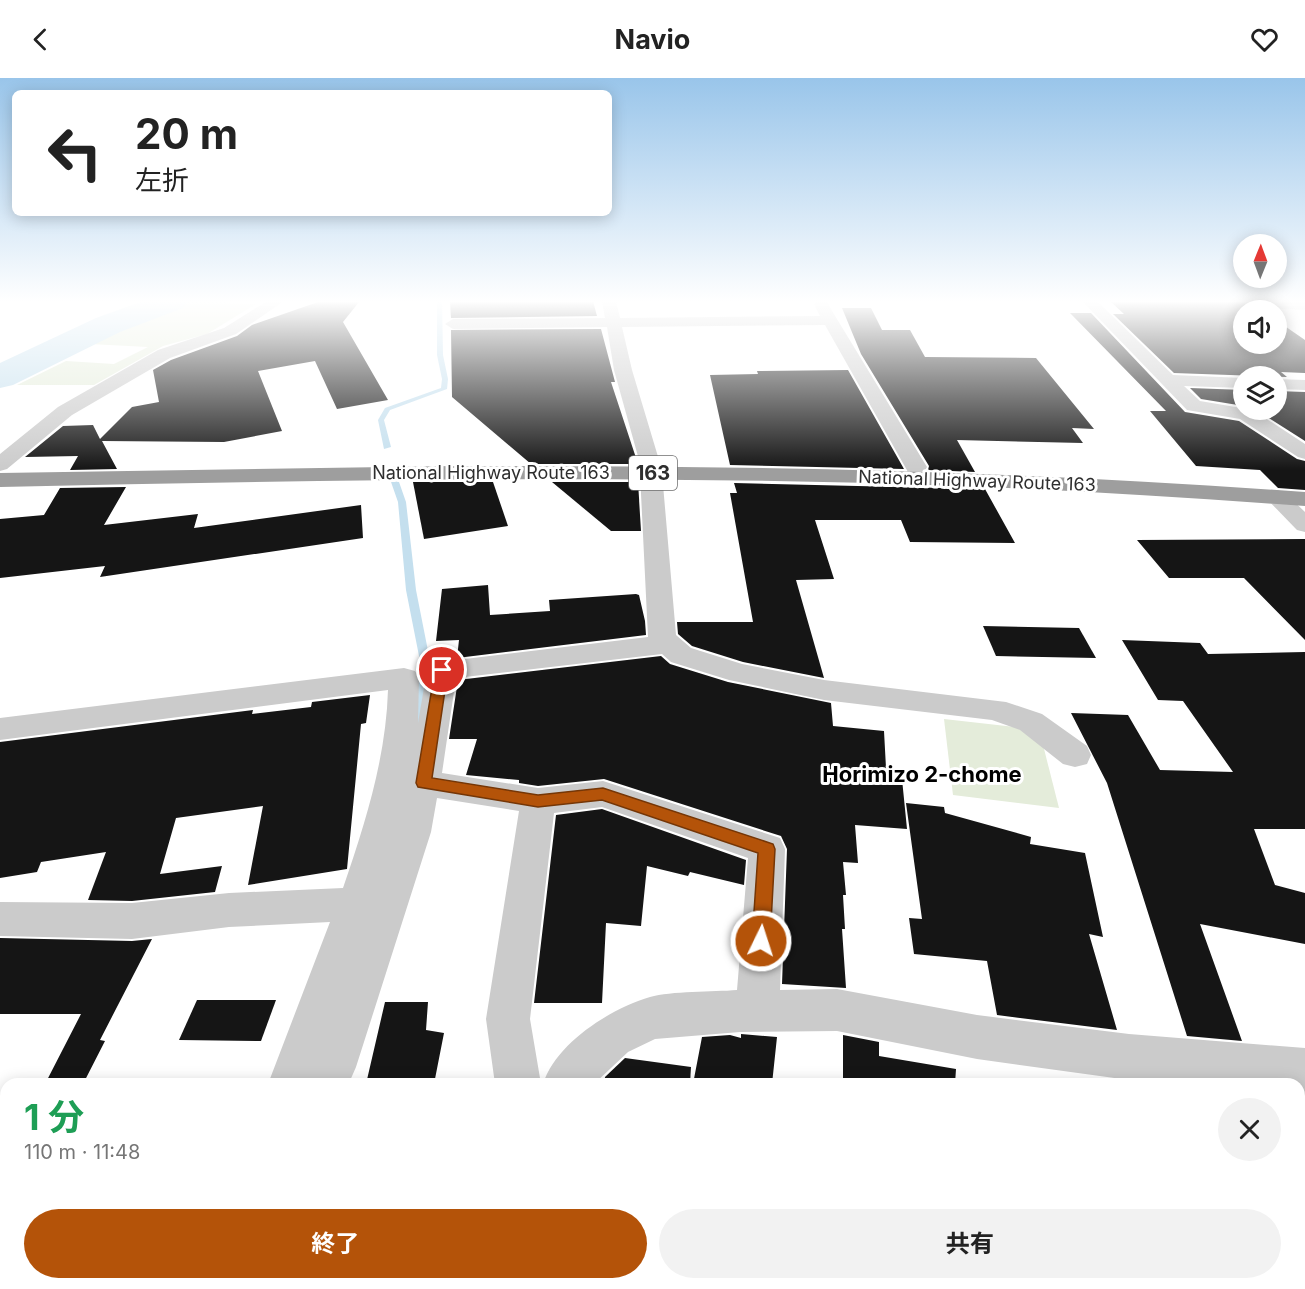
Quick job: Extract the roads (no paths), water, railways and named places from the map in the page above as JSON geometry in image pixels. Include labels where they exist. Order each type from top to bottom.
[{"type":"highway","name":"National Highway Route 163","points":[[0,466],[317,461],[650,467],[909,477],[1305,499]]},
{"type":"highway","name":"National Highway Route 163","points":[[0,480],[650,467],[916,467],[1305,487]]},
{"type":"street","points":[[0,466],[65,411],[158,358]]},
{"type":"street","points":[[620,358],[650,467],[663,638],[681,655],[740,673],[824,690],[994,710],[1031,722],[1075,755]]},
{"type":"street","points":[[853,358],[916,467]]},
{"type":"street","points":[[1146,358],[1194,406],[1246,414],[1305,453]]},
{"type":"street","points":[[1168,380],[1233,383]]},
{"type":"street","points":[[1287,384],[1305,384]]},
{"type":"street","points":[[1276,497],[1305,525]]},
{"type":"street","points":[[306,1078],[333,1067],[413,832],[424,783],[442,670],[669,644]]},
{"type":"street","points":[[0,729],[404,678],[401,732],[379,832],[356,904],[293,1078]]},
{"type":"street","points":[[424,783],[538,801],[603,794],[767,849],[757,1011]]},
{"type":"street","points":[[517,1078],[508,1019],[538,801]]},
{"type":"street","points":[[0,919],[132,921],[229,910],[356,904]]},
{"type":"street","points":[[571,1078],[581,1065],[612,1037],[651,1018],[757,1011],[837,1010],[977,1037],[1129,1057],[1290,1074]]},
{"type":"waterway","points":[[0,377],[40,358]]},
{"type":"waterway","points":[[387,447],[381,420],[387,409],[444,389],[445,379],[441,358]]},
{"type":"waterway","points":[[395,482],[402,502],[411,590],[425,661],[417,722]]},
{"type":"district","name":"Horimizo 2-chome","points":[[922,774]]}]
